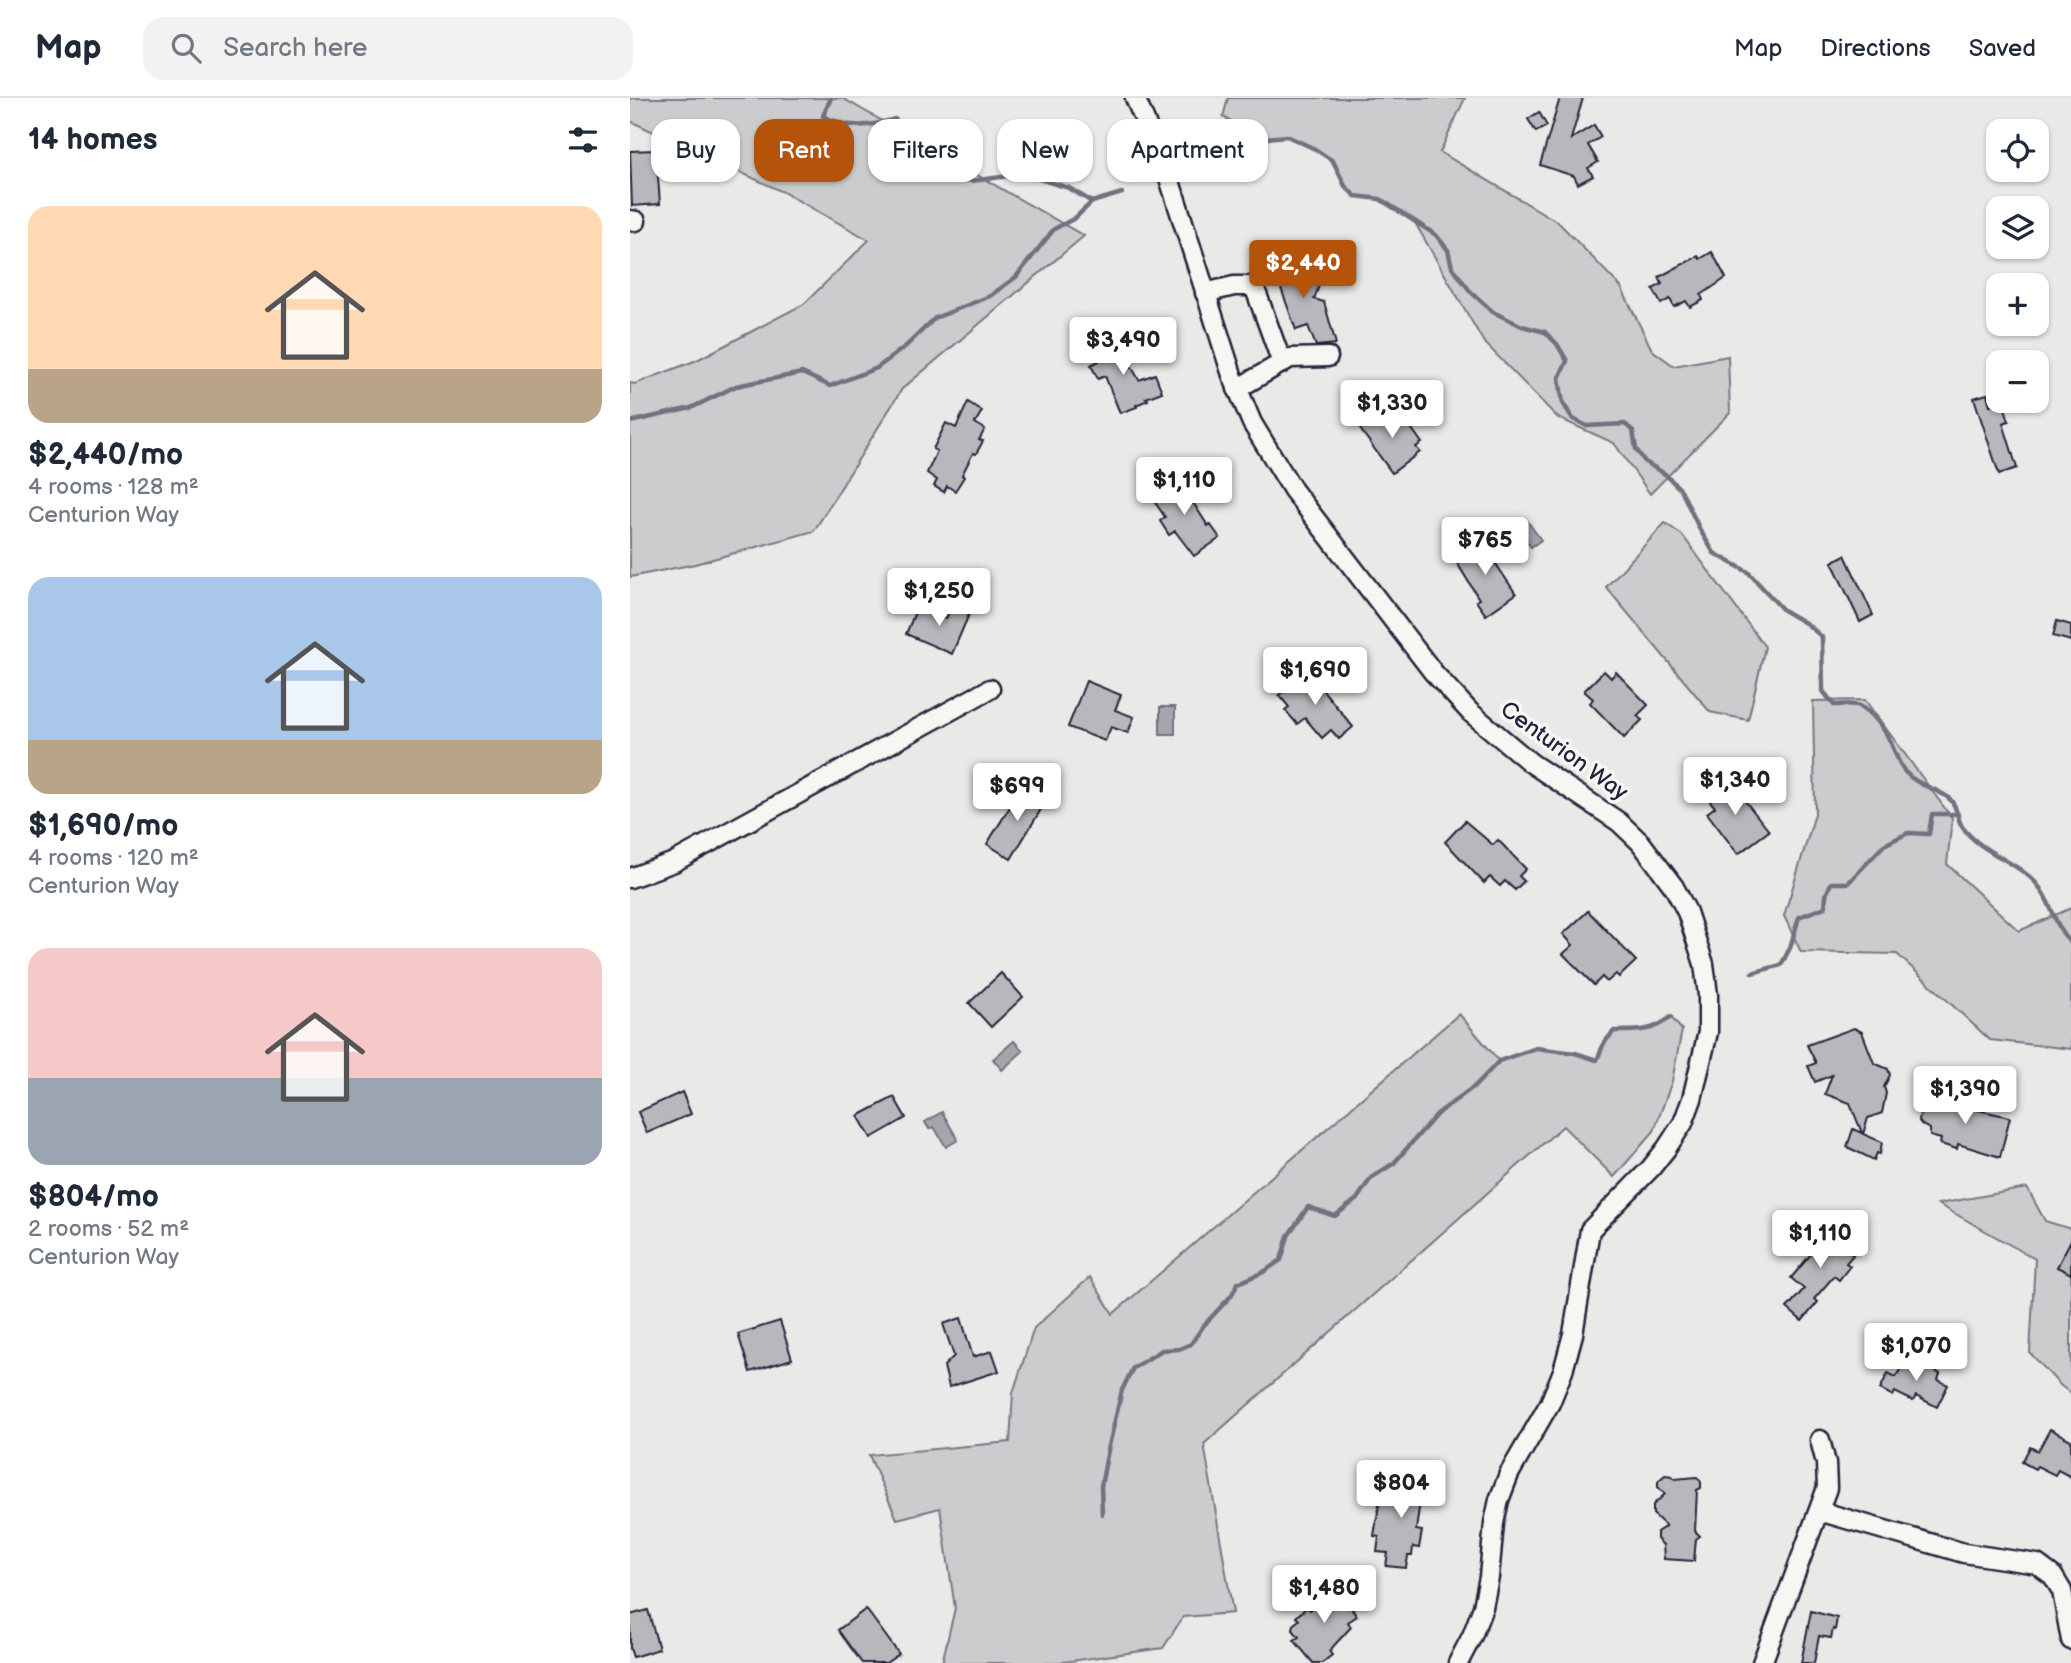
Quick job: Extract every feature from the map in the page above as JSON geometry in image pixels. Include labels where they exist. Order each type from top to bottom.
[{"type":"street","name":"Centurion Way","points":[[1135,98],[1168,175],[1237,389],[1252,423],[1293,490],[1433,672],[1470,712],[1531,763],[1619,822],[1641,843],[1658,863],[1687,912],[1704,964],[1708,995],[1708,1032],[1692,1099],[1683,1123],[1651,1168],[1590,1230],[1573,1334],[1563,1371],[1550,1404],[1509,1474],[1499,1500],[1483,1607],[1458,1663]]},
{"type":"street","points":[[1205,292],[1234,286],[1254,286],[1282,363]]},
{"type":"street","points":[[1237,389],[1290,358],[1328,357]]},
{"type":"street","points":[[634,876],[674,862],[990,689]]},
{"type":"street","points":[[1762,1663],[1827,1488],[1826,1463],[1820,1440]]},
{"type":"street","points":[[1819,1511],[1964,1553],[2037,1564],[2053,1576],[2062,1591],[2071,1640]]},
{"type":"shaded area","points":[[630,98],[842,98],[879,119],[868,119],[868,182],[983,182],[983,178],[1084,236],[902,389],[814,531],[695,564],[630,577],[630,383],[635,384],[697,360],[804,304],[869,240],[762,182],[854,182],[854,119],[754,119],[754,178],[740,172],[740,119],[651,119],[651,131],[630,121]]},
{"type":"shaded area","points":[[1228,98],[1465,98],[1440,152],[1558,222],[1621,287],[1652,350],[1674,366],[1728,356],[1730,413],[1650,494],[1614,443],[1558,418],[1483,341],[1414,221],[1380,199],[1355,196],[1345,186],[1333,161],[1314,149],[1287,136],[1268,138],[1268,119],[1223,117]]},
{"type":"shaded area","points":[[1525,518],[1541,540],[1531,547],[1515,525]]},
{"type":"shaded area","points":[[1665,523],[1682,535],[1765,647],[1748,720],[1710,712],[1606,587]]},
{"type":"shaded area","points":[[918,583],[945,594],[940,607],[913,596]]},
{"type":"shaded area","points":[[1865,700],[1952,818],[1947,864],[2019,931],[2071,908],[2071,1049],[1990,1040],[1897,954],[1801,952],[1784,916],[1815,814],[1813,701]]},
{"type":"shaded area","points":[[1160,707],[1175,707],[1175,734],[1160,734]]},
{"type":"shaded area","points":[[1459,1014],[1499,1061],[1536,1048],[1575,1053],[1597,1060],[1604,1043],[1614,1031],[1645,1030],[1658,1026],[1671,1017],[1682,1030],[1672,1081],[1654,1131],[1614,1177],[1563,1126],[1204,1444],[1233,1613],[1183,1617],[1163,1648],[1056,1663],[942,1663],[955,1608],[940,1508],[897,1519],[869,1455],[1010,1442],[1013,1393],[1034,1328],[1090,1277],[1113,1314]]},
{"type":"shaded area","points":[[1014,1041],[1023,1051],[1002,1070],[993,1059]]},
{"type":"shaded area","points":[[942,1112],[958,1140],[946,1147],[934,1127],[929,1129],[925,1122]]},
{"type":"shaded area","points":[[2027,1188],[2045,1221],[2071,1229],[2071,1393],[2030,1353],[2035,1259],[1938,1204]]},
{"type":"building","points":[[1560,98],[1583,98],[1571,139],[1594,125],[1601,137],[1588,145],[1598,162],[1588,168],[1593,176],[1578,184],[1574,176],[1540,165]]},
{"type":"building","points":[[1539,112],[1547,126],[1536,132],[1528,119]]},
{"type":"building","points":[[651,150],[651,182],[658,182],[660,204],[632,206],[630,151]]},
{"type":"building","points":[[1712,252],[1726,278],[1701,295],[1703,300],[1690,307],[1686,301],[1674,307],[1670,299],[1661,304],[1653,289],[1662,284],[1659,277],[1698,256],[1700,259]]},
{"type":"building","points":[[1282,261],[1287,267],[1307,263],[1310,274],[1318,281],[1319,286],[1314,299],[1324,302],[1336,344],[1316,346],[1308,326],[1296,330],[1278,280],[1268,282],[1264,271]]},
{"type":"building","points":[[1100,337],[1117,342],[1123,353],[1129,356],[1130,364],[1139,380],[1155,374],[1162,392],[1146,398],[1148,400],[1136,405],[1137,407],[1120,413],[1105,376],[1098,379],[1091,365],[1099,361],[1095,352],[1099,350]]},
{"type":"building","points":[[1986,394],[1986,413],[2007,413],[2009,421],[2003,423],[2017,468],[1999,474],[1974,398]]},
{"type":"building","points":[[968,402],[982,411],[975,423],[985,429],[979,440],[983,441],[976,454],[973,453],[962,475],[964,477],[955,491],[947,486],[944,492],[934,486],[937,480],[927,473],[937,451],[933,449],[946,423],[956,428]]},
{"type":"building","points":[[1386,409],[1399,427],[1407,422],[1422,443],[1416,447],[1420,452],[1392,473],[1360,429]]},
{"type":"building","points":[[1179,477],[1208,526],[1210,524],[1220,538],[1194,556],[1175,531],[1169,535],[1160,521],[1165,517],[1150,495]]},
{"type":"building","points":[[1478,541],[1485,550],[1491,546],[1501,560],[1496,564],[1516,594],[1486,615],[1454,558]]},
{"type":"building","points":[[1845,555],[1873,615],[1860,622],[1832,562]]},
{"type":"building","points":[[952,604],[970,612],[952,654],[906,634],[917,607],[946,619]]},
{"type":"building","points":[[2057,621],[2071,625],[2071,641],[2053,636]]},
{"type":"building","points":[[1316,670],[1328,685],[1322,689],[1353,727],[1339,739],[1331,730],[1322,738],[1305,718],[1297,724],[1285,710],[1289,707],[1279,695],[1290,686],[1293,689]]},
{"type":"building","points":[[1604,671],[1611,678],[1616,672],[1648,705],[1637,716],[1642,720],[1624,738],[1590,703],[1593,699],[1584,691]]},
{"type":"building","points":[[1086,681],[1121,695],[1115,710],[1134,717],[1128,733],[1111,727],[1105,741],[1068,727]]},
{"type":"building","points":[[1727,778],[1769,831],[1738,854],[1707,813],[1715,807],[1704,794]]},
{"type":"building","points":[[1023,786],[1046,801],[1011,859],[987,844]]},
{"type":"building","points":[[1465,821],[1493,845],[1498,840],[1526,869],[1519,876],[1524,881],[1515,890],[1505,881],[1500,886],[1490,877],[1484,883],[1445,842]]},
{"type":"building","points":[[1588,911],[1636,961],[1619,977],[1616,974],[1607,982],[1602,977],[1594,985],[1563,954],[1573,945],[1563,934]]},
{"type":"building","points":[[1001,973],[1023,997],[991,1027],[969,1003]]},
{"type":"building","points":[[1854,1028],[1862,1032],[1874,1063],[1888,1069],[1890,1075],[1884,1087],[1886,1093],[1882,1113],[1868,1118],[1863,1134],[1882,1142],[1880,1154],[1877,1153],[1874,1160],[1847,1147],[1853,1129],[1862,1133],[1850,1103],[1825,1094],[1832,1075],[1815,1082],[1808,1066],[1816,1063],[1807,1045]]},
{"type":"building","points":[[682,1092],[691,1114],[647,1133],[638,1112]]},
{"type":"building","points":[[894,1097],[906,1118],[871,1138],[858,1116]]},
{"type":"building","points":[[1934,1098],[1953,1103],[1956,1100],[1965,1103],[1969,1108],[2010,1117],[2000,1157],[1958,1144],[1957,1149],[1940,1144],[1941,1139],[1930,1136],[1930,1129],[1919,1121],[1921,1108],[1932,1104]]},
{"type":"building","points":[[1831,1221],[1846,1233],[1838,1243],[1853,1255],[1846,1263],[1850,1266],[1839,1280],[1834,1276],[1814,1299],[1818,1302],[1802,1321],[1787,1308],[1804,1289],[1791,1278],[1827,1235],[1822,1231]]},
{"type":"building","points":[[2071,1240],[2071,1274],[2057,1267]]},
{"type":"building","points":[[961,1318],[973,1357],[992,1351],[999,1371],[949,1387],[944,1366],[954,1356],[943,1324]]},
{"type":"building","points":[[780,1321],[792,1359],[750,1372],[738,1334]]},
{"type":"building","points":[[1908,1355],[1940,1374],[1938,1380],[1948,1385],[1937,1407],[1916,1396],[1913,1401],[1895,1392],[1893,1396],[1880,1389],[1888,1373],[1896,1377]]},
{"type":"building","points":[[2050,1429],[2071,1440],[2071,1477],[2058,1470],[2055,1475],[2037,1466],[2035,1469],[2022,1462],[2030,1447],[2038,1451]]},
{"type":"building","points":[[1410,1463],[1425,1465],[1416,1530],[1422,1531],[1419,1548],[1413,1547],[1406,1568],[1386,1566],[1388,1553],[1377,1552],[1379,1537],[1374,1536],[1381,1492],[1403,1495]]},
{"type":"building","points":[[1665,1475],[1675,1479],[1697,1477],[1701,1482],[1701,1488],[1697,1490],[1695,1531],[1700,1536],[1696,1539],[1694,1561],[1664,1559],[1663,1545],[1657,1539],[1657,1532],[1666,1526],[1653,1514],[1653,1505],[1665,1494],[1658,1487],[1658,1481]]},
{"type":"building","points":[[1333,1588],[1340,1596],[1351,1595],[1355,1598],[1359,1605],[1352,1610],[1357,1616],[1348,1622],[1351,1627],[1329,1651],[1332,1655],[1322,1663],[1313,1663],[1294,1640],[1299,1637],[1293,1630],[1294,1624],[1299,1620],[1296,1617],[1307,1607],[1310,1610]]},
{"type":"building","points":[[866,1609],[899,1654],[886,1663],[862,1663],[838,1630]]},
{"type":"building","points":[[648,1610],[659,1649],[633,1657],[630,1648],[630,1615]]},
{"type":"building","points":[[1811,1611],[1837,1618],[1835,1630],[1833,1629],[1831,1638],[1819,1636],[1814,1663],[1801,1663]]},
{"type":"waterway","points":[[831,98],[823,116],[841,123],[867,125],[895,119],[903,127],[892,155],[913,171],[934,172],[972,181],[1023,174],[1069,188],[1092,202]]},
{"type":"waterway","points":[[1268,138],[1287,136],[1333,161],[1345,186],[1355,196],[1380,199],[1436,235],[1448,250],[1452,267],[1470,291],[1493,312],[1522,326],[1545,332],[1557,344],[1567,361],[1559,378],[1563,403],[1573,419],[1587,426],[1625,424],[1633,431],[1636,449],[1645,462],[1665,474],[1681,490],[1714,553],[1748,572],[1783,610],[1807,624],[1822,637],[1823,691],[1834,705],[1857,705],[1880,724],[1905,772],[1914,780],[1950,799],[1963,828],[1971,837],[2036,883],[2065,937],[2071,943]]},
{"type":"waterway","points":[[630,422],[691,408],[736,386],[802,373],[830,386],[877,368],[906,346],[935,318],[990,296],[1016,277],[1054,229],[1075,218],[1092,202],[1122,193]]},
{"type":"waterway","points":[[1752,973],[1781,965],[1790,948],[1799,917],[1825,907],[1831,883],[1848,883],[1884,845],[1908,833],[1929,834],[1932,814],[1958,814]]},
{"type":"waterway","points":[[1102,1514],[1101,1486],[1108,1450],[1122,1390],[1133,1368],[1162,1350],[1179,1349],[1191,1344],[1204,1325],[1231,1296],[1238,1283],[1262,1273],[1281,1260],[1288,1236],[1308,1207],[1335,1216],[1357,1199],[1371,1178],[1394,1163],[1437,1114],[1476,1085],[1499,1061],[1536,1048],[1575,1053],[1597,1060],[1604,1043],[1614,1031],[1645,1030],[1658,1026],[1671,1017]]}]
